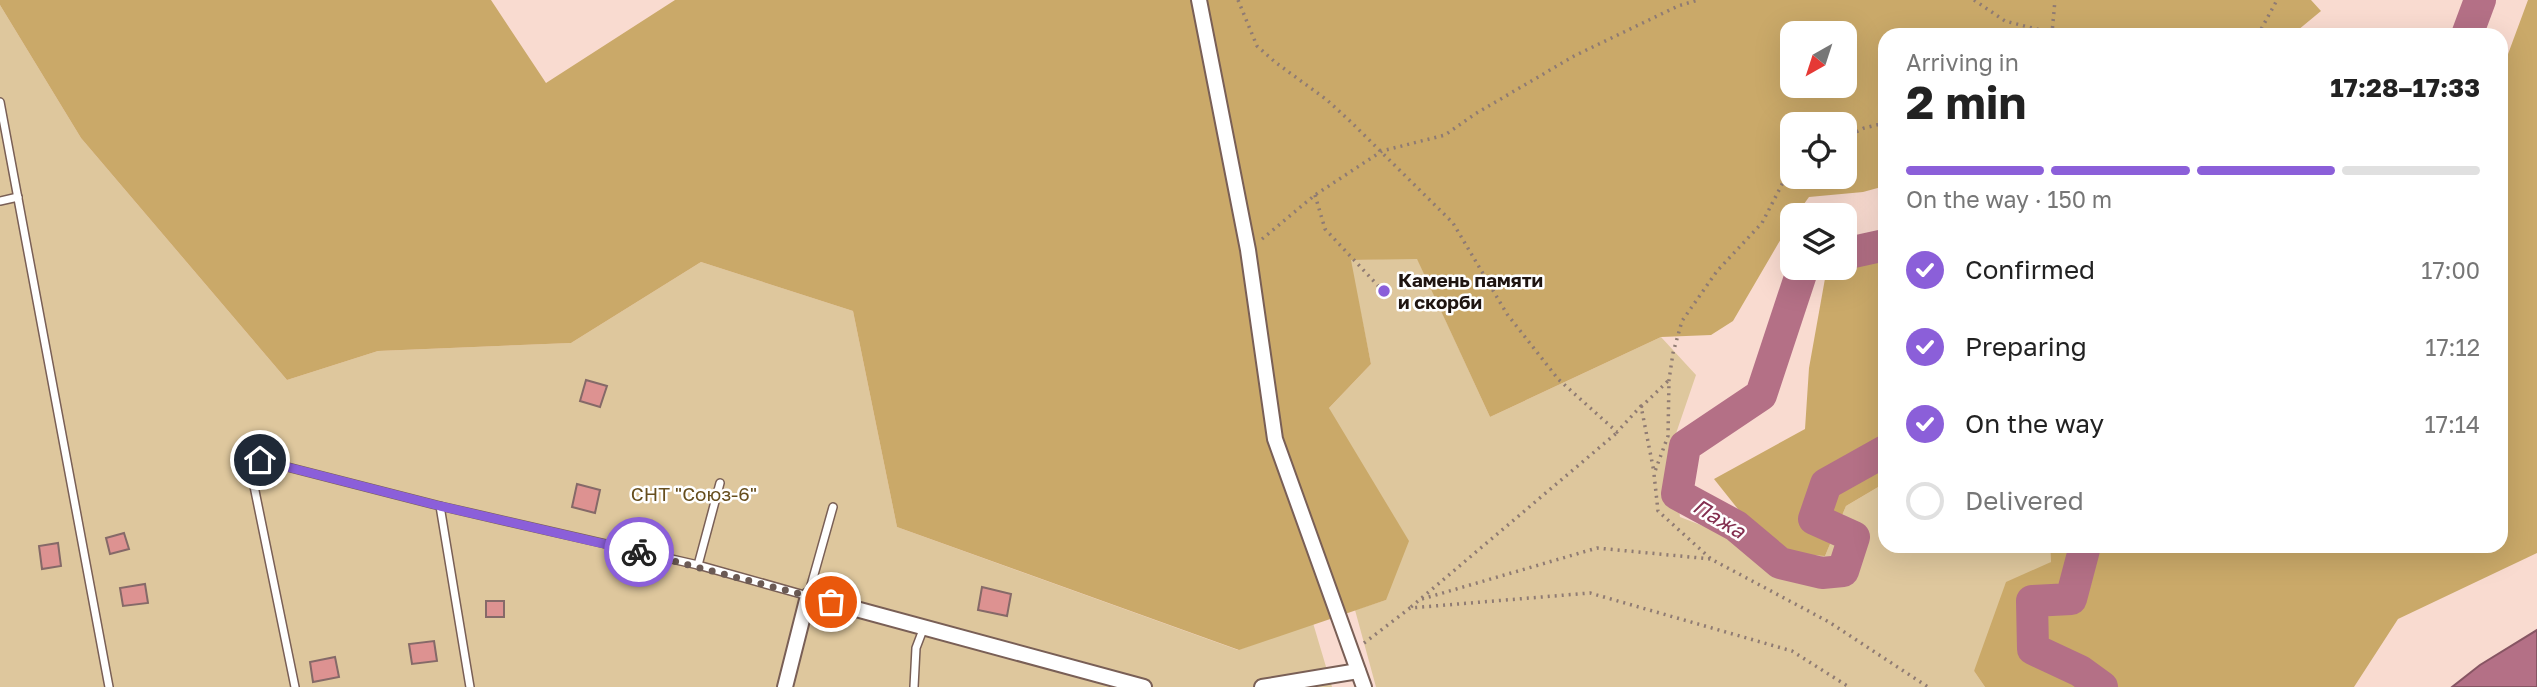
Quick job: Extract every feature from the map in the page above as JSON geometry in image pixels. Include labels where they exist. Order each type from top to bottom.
[{"type":"street","points":[[1199,0],[1248,250],[1275,439],[1364,687]]},
{"type":"street","points":[[785,687],[808,596],[1143,687]]},
{"type":"street","points":[[1262,687],[1358,671]]},
{"type":"lane","points":[[0,102],[109,687]]},
{"type":"lane","points":[[0,201],[18,197]]},
{"type":"lane","points":[[295,687],[254,486],[260,460],[440,506],[698,565],[808,596],[832,507]]},
{"type":"lane","points":[[698,565],[720,483]]},
{"type":"lane","points":[[440,506],[470,687]]},
{"type":"lane","points":[[914,687],[916,648],[924,627]]},
{"type":"path","points":[[1238,0],[1257,46],[1327,100],[1453,223],[1507,314],[1558,379],[1617,432]]},
{"type":"path","points":[[1248,250],[1315,195],[1382,151],[1445,135],[1475,114],[1574,57],[1678,6],[1698,0]]},
{"type":"path","points":[[1974,0],[2005,21],[2031,28]]},
{"type":"path","points":[[2053,28],[2055,0]]},
{"type":"path","points":[[2262,28],[2277,0]]},
{"type":"path","points":[[1857,132],[1878,125]]},
{"type":"path","points":[[1654,474],[1668,436],[1673,353],[1682,321],[1717,271],[1762,223],[1780,188]]},
{"type":"path","points":[[1315,195],[1325,229],[1382,291]]},
{"type":"path","points":[[1352,652],[1420,600],[1617,432],[1670,380]]},
{"type":"path","points":[[1642,406],[1658,511],[1711,559],[1829,622],[1928,687]]},
{"type":"path","points":[[1420,600],[1597,548],[1711,559]]},
{"type":"path","points":[[1410,608],[1590,593],[1792,651],[1849,687]]},
{"type":"green space","name":"СНТ \"Союз-6\"","points":[[0,5],[81,138],[287,380],[378,351],[571,343],[701,262],[853,311],[897,527],[1238,650],[1313,623],[1332,687],[0,687]]},
{"type":"green space","points":[[1417,258],[1490,417],[1661,337],[1696,375],[1670,451],[1680,517],[1773,553],[1825,556],[1846,506],[1878,487],[1878,553],[2050,553],[2051,562],[1974,671],[1985,687],[1376,687],[1355,610],[1386,600],[1329,408],[1371,364],[1350,260]]},
{"type":"shaded area","points":[[0,0],[491,0],[546,83],[675,0],[2311,0],[2321,11],[2300,28],[1878,28],[1878,188],[1809,197],[1805,203],[1780,203],[1780,241],[1733,321],[1711,335],[1661,337],[1490,417],[1417,259],[1351,260],[1371,364],[1329,408],[1409,541],[1386,600],[1239,650],[897,527],[853,311],[701,262],[571,343],[378,351],[287,380],[81,138],[0,5]]},
{"type":"shaded area","points":[[2528,0],[2537,0],[2537,553],[2398,619],[2354,687],[1985,687],[1974,671],[2006,582],[2051,562],[2050,553],[2508,553],[2508,54]]},
{"type":"shaded area","points":[[1878,262],[1878,487],[1846,506],[1825,556],[1773,553],[1714,479],[1805,429],[1809,368],[1825,280],[1857,280],[1857,266]]},
{"type":"shaded area","points":[[2537,630],[2537,687],[2452,687],[2480,665]]},
{"type":"building","points":[[586,380],[607,386],[600,407],[580,401]]},
{"type":"building","points":[[577,484],[600,490],[595,513],[572,507]]},
{"type":"building","points":[[124,533],[129,549],[110,554],[106,538]]},
{"type":"building","points":[[58,543],[61,566],[42,569],[39,546]]},
{"type":"building","points":[[145,584],[148,603],[123,606],[120,588]]},
{"type":"building","points":[[982,587],[1011,594],[1007,616],[978,610]]},
{"type":"building","points":[[486,601],[504,601],[504,617],[486,617]]},
{"type":"building","points":[[434,641],[437,661],[412,664],[409,644]]},
{"type":"building","points":[[335,657],[339,677],[313,682],[310,662]]},
{"type":"waterway","name":"Пажа","points":[[2470,28],[2480,0]]},
{"type":"waterway","name":"Пажа","points":[[1857,251],[1878,247]]},
{"type":"waterway","name":"Пажа","points":[[1799,280],[1761,395],[1685,446],[1677,494],[1736,526],[1780,563],[1822,573],[1843,571],[1854,537],[1814,519],[1826,484],[1878,455]]},
{"type":"waterway","name":"Пажа","points":[[2083,553],[2071,599],[2032,601],[2033,649],[2080,671],[2102,687]]},
{"type":"way so far","points":[[639,552],[698,565],[831,602]]},
{"type":"place","name":"Камень памяти и скорби","points":[[1384,291]]},
{"type":"route","points":[[260,460],[440,506],[639,552]]}]
